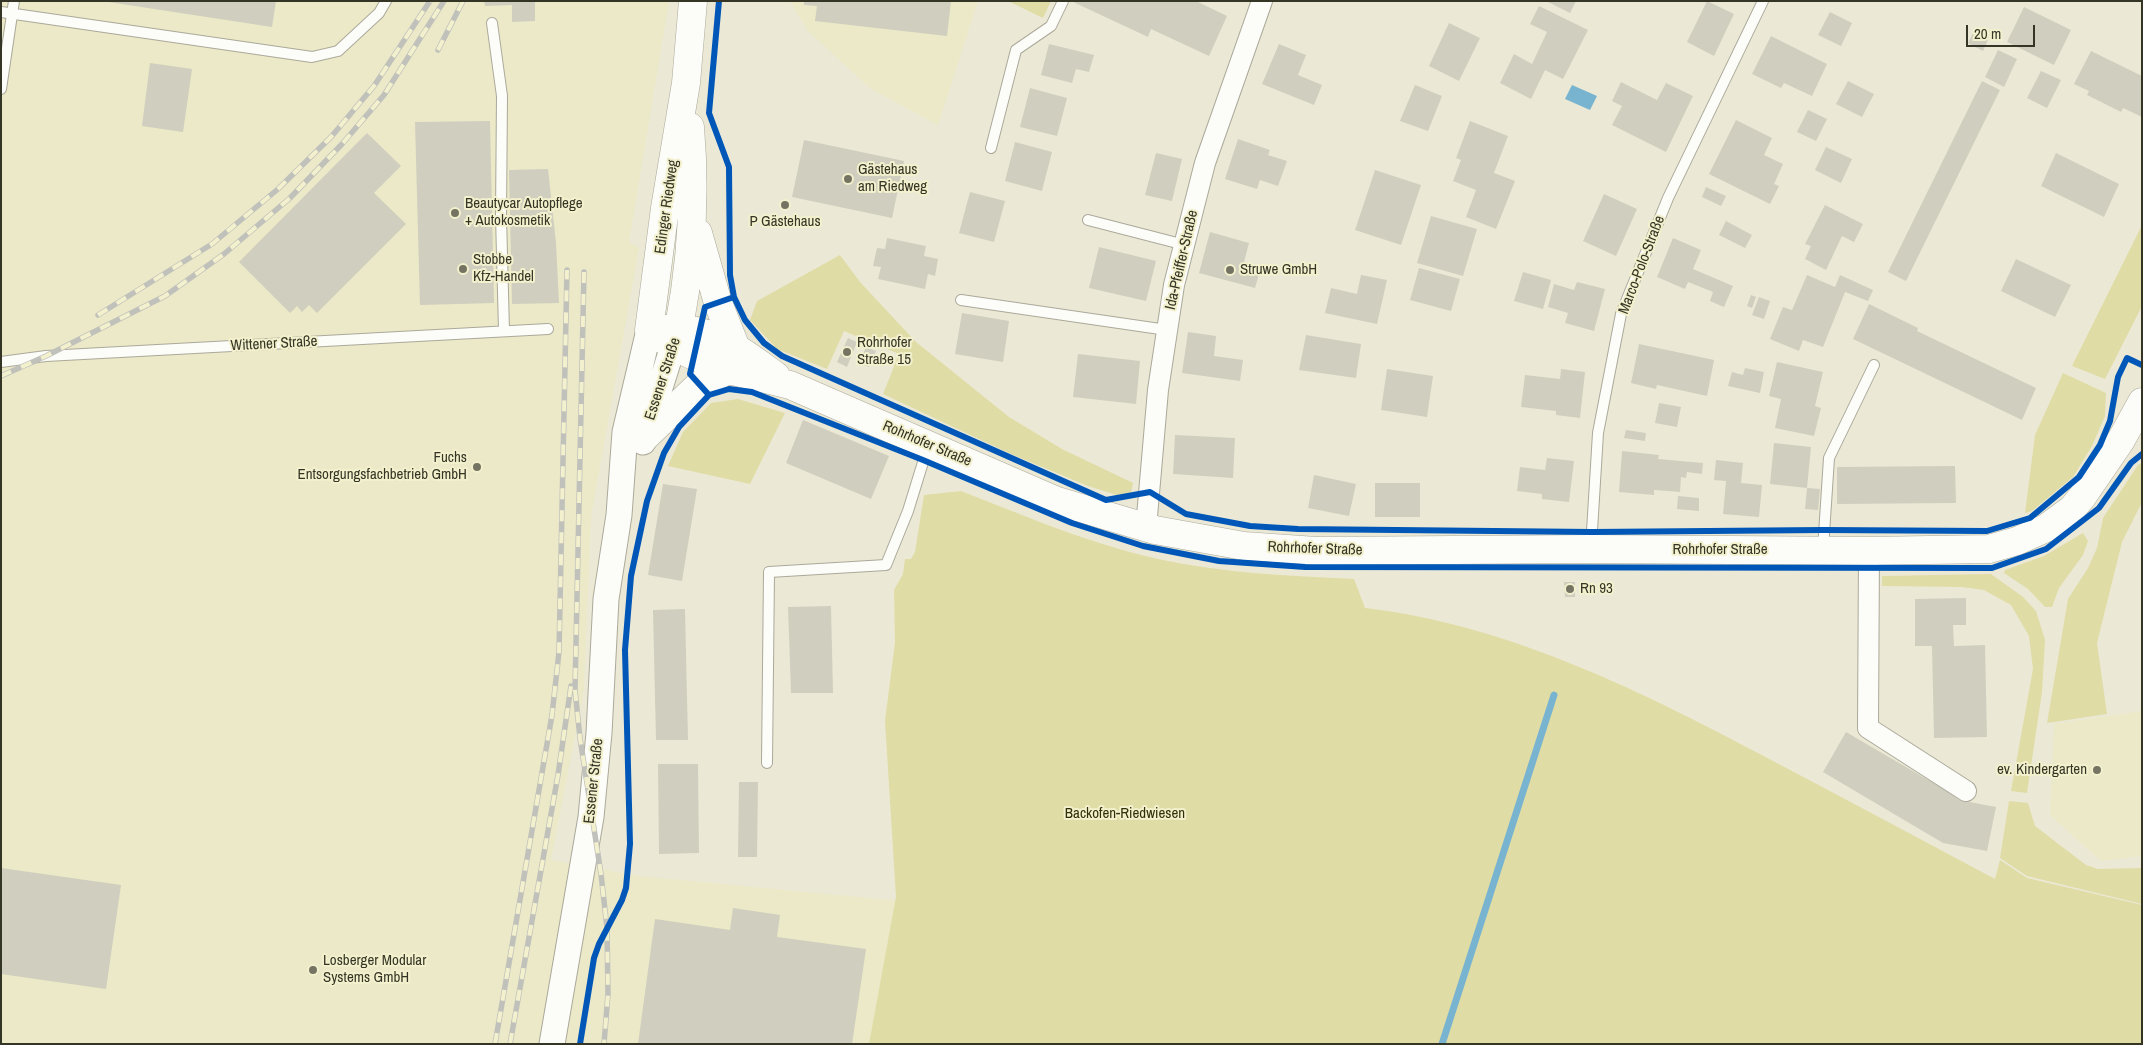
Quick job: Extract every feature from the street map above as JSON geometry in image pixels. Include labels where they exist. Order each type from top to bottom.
[{"type":"main road","name":"Edinger Riedweg","points":[[649,330],[665,208],[686,83],[693,1]]},
{"type":"main road","name":"Edinger Riedweg","points":[[677,337],[688,272],[694,216],[691,138],[686,83]]},
{"type":"main road","points":[[645,437],[699,384],[732,359],[694,216]]},
{"type":"main road","name":"Rohrhofer Straße","points":[[649,330],[677,337],[732,359],[1057,501],[1146,528],[1244,546],[1316,551],[1591,549],[1869,551],[1989,549],[2017,541],[2046,528],[2072,510],[2121,440],[2142,402]]},
{"type":"street","name":"Ida-Pfeiffer-Straße","points":[[1146,528],[1158,390],[1174,284],[1205,163],[1262,1]]},
{"type":"street","name":"Essener Straße","points":[[552,1044],[591,817],[599,733],[606,599],[619,515],[625,432],[649,330]]},
{"type":"street","name":"Essener Straße","points":[[619,515],[677,337]]},
{"type":"street","points":[[1869,551],[1868,728],[1966,790]]},
{"type":"lane","points":[[1,89],[14,1]]},
{"type":"lane","points":[[1,12],[312,57],[338,51],[379,12],[386,1]]},
{"type":"lane","points":[[991,148],[1016,50],[1051,26],[1062,1]]},
{"type":"lane","name":"Marco-Polo-Straße","points":[[1591,549],[1598,433],[1621,314],[1668,198],[1763,1]]},
{"type":"lane","points":[[492,23],[502,96],[501,216],[504,331]]},
{"type":"lane","points":[[1088,220],[1185,245]]},
{"type":"lane","points":[[961,300],[1167,330]]},
{"type":"lane","name":"Wittener Straße","points":[[1,362],[46,356],[548,329]]},
{"type":"lane","points":[[1823,550],[1829,458],[1874,366]]},
{"type":"lane","points":[[767,763],[769,572],[886,565],[908,512],[928,444]]},
{"type":"shaded area","points":[[1,1],[669,1],[629,242],[639,248],[591,517],[584,689],[551,860],[638,876],[900,901],[889,1044],[1,1044]]},
{"type":"shaded area","points":[[790,1],[978,1],[938,125],[871,89],[808,31]]},
{"type":"shaded area","name":"ev. Kindergarten","points":[[2142,711],[2142,856],[2101,861],[2050,815],[2054,724]]},
{"type":"green space","points":[[1008,1],[1051,1],[1043,18]]},
{"type":"green space","points":[[2142,225],[2142,306],[2105,379],[2072,366]]},
{"type":"green space","points":[[840,255],[860,282],[916,342],[1009,417],[1062,449],[1133,483],[1131,493],[1120,496],[1088,486],[1011,454],[883,394],[899,354],[844,331],[827,369],[777,349],[750,320],[757,301]]},
{"type":"green space","points":[[2063,373],[2106,393],[2105,416],[2092,446],[2073,477],[2032,511],[2025,513],[2035,435]]},
{"type":"green space","points":[[738,399],[785,413],[750,484],[668,466],[683,432],[711,403]]},
{"type":"green space","points":[[2142,463],[2142,502],[2122,542],[2097,643],[2107,714],[2047,723],[2068,599],[2088,568],[2097,548],[2103,518],[2138,465]]},
{"type":"green space","name":"Backofen-Riedwiesen","points":[[961,491],[1034,520],[1108,546],[1158,559],[1231,571],[1354,579],[1365,608],[1419,617],[1473,630],[1525,646],[1577,666],[1628,688],[1727,737],[1995,879],[2000,860],[2027,878],[2142,905],[2142,1044],[869,1044],[896,897],[885,721],[895,642],[894,590],[903,574],[905,559],[911,559],[915,552],[924,495]]},
{"type":"green space","points":[[2083,533],[2088,541],[2083,555],[2059,588],[2052,607],[2045,607],[2028,589],[2004,573],[2005,570],[2044,556]]},
{"type":"green space","points":[[1991,574],[2023,597],[2036,611],[2045,640],[2042,692],[2027,793],[2011,791],[2033,669],[2029,636],[2011,605],[1984,590],[1961,587],[1882,586],[1882,576]]},
{"type":"green space","points":[[2009,801],[2028,803],[2035,826],[2086,865],[2098,869],[2142,868],[2142,904],[2027,876],[2000,858]]},
{"type":"water","points":[[1572,85],[1597,96],[1590,110],[1565,99]]},
{"type":"building","points":[[102,1],[276,1],[272,27]]},
{"type":"building","points":[[484,1],[535,1],[535,21],[512,22],[512,5],[485,6]]},
{"type":"building","points":[[804,1],[951,1],[947,36],[815,21],[817,6],[804,5]]},
{"type":"building","points":[[1071,1],[1196,1],[1227,16],[1209,56],[1151,29],[1148,37]]},
{"type":"building","points":[[1546,1],[1576,1],[1570,13]]},
{"type":"building","points":[[1707,1],[1734,14],[1714,56],[1687,42]]},
{"type":"building","points":[[1539,6],[1588,30],[1563,79],[1545,70],[1531,99],[1500,83],[1514,54],[1532,64],[1547,32],[1530,24]]},
{"type":"building","points":[[2024,7],[2071,30],[2054,65],[2007,42]]},
{"type":"building","points":[[1830,12],[1852,23],[1841,46],[1818,35]]},
{"type":"building","points":[[1449,23],[1480,38],[1459,81],[1429,66]]},
{"type":"building","points":[[1973,33],[1988,40],[1983,51],[1968,43]]},
{"type":"building","points":[[1771,36],[1827,64],[1812,96],[1784,83],[1781,88],[1752,74]]},
{"type":"building","points":[[1049,44],[1094,55],[1089,72],[1076,69],[1072,83],[1041,75]]},
{"type":"building","points":[[1279,44],[1306,55],[1298,75],[1322,85],[1314,105],[1262,84]]},
{"type":"building","points":[[1998,50],[2017,59],[2004,87],[1985,77]]},
{"type":"building","points":[[2091,51],[2142,76],[2142,117],[2123,108],[2121,112],[2087,95],[2089,91],[2074,84]]},
{"type":"building","points":[[150,63],[192,69],[183,132],[142,126]]},
{"type":"building","points":[[2041,71],[2061,80],[2047,108],[2027,98]]},
{"type":"building","points":[[1848,81],[1874,94],[1862,117],[1836,104]]},
{"type":"building","points":[[1982,81],[2000,90],[1906,281],[1888,272]]},
{"type":"building","points":[[1621,82],[1657,100],[1666,83],[1693,96],[1666,152],[1612,125],[1622,106],[1612,101]]},
{"type":"building","points":[[1415,85],[1442,96],[1428,131],[1400,121]]},
{"type":"building","points":[[1030,88],[1067,98],[1057,136],[1020,127]]},
{"type":"building","points":[[1808,110],[1827,119],[1816,141],[1797,132]]},
{"type":"building","points":[[1736,120],[1772,138],[1764,155],[1783,164],[1774,184],[1779,186],[1770,204],[1709,174]]},
{"type":"building","name":"Beautycar Autopflege + Autokosmetik","points":[[490,121],[494,303],[420,305],[415,122]]},
{"type":"building","points":[[1470,121],[1508,136],[1494,173],[1515,181],[1496,229],[1466,217],[1476,190],[1453,181],[1461,160],[1456,158]]},
{"type":"building","points":[[367,133],[401,166],[374,193],[406,224],[317,313],[309,305],[302,312],[297,306],[290,313],[239,262]]},
{"type":"building","points":[[1238,139],[1270,150],[1268,155],[1287,161],[1278,186],[1260,180],[1257,189],[1225,179]]},
{"type":"building","name":"Gästehaus am Riedweg","points":[[804,140],[904,161],[892,218],[792,197]]},
{"type":"building","points":[[1015,142],[1052,152],[1042,191],[1005,181]]},
{"type":"building","points":[[1826,147],[1852,159],[1841,183],[1815,170]]},
{"type":"building","points":[[1156,153],[1182,159],[1172,201],[1145,195]]},
{"type":"building","points":[[2056,153],[2119,184],[2104,217],[2041,186]]},
{"type":"building","points":[[548,169],[556,243],[559,303],[512,304],[509,170]]},
{"type":"building","points":[[1375,170],[1421,185],[1401,245],[1355,230]]},
{"type":"building","points":[[1706,187],[1726,196],[1721,206],[1702,197]]},
{"type":"building","points":[[970,192],[1005,201],[994,242],[959,233]]},
{"type":"building","points":[[1604,194],[1637,209],[1616,256],[1583,241]]},
{"type":"building","points":[[1825,205],[1863,224],[1854,242],[1842,236],[1826,270],[1805,259],[1811,246],[1805,244]]},
{"type":"building","points":[[1431,216],[1477,229],[1463,276],[1417,263]]},
{"type":"building","points":[[1726,221],[1752,235],[1745,248],[1719,235]]},
{"type":"building","name":"Struwe GmbH","points":[[1210,232],[1249,243],[1244,262],[1261,267],[1255,288],[1199,273]]},
{"type":"building","points":[[887,238],[926,246],[924,256],[938,259],[935,276],[928,274],[925,289],[878,279],[881,267],[873,266],[877,248],[885,249]]},
{"type":"building","points":[[1673,238],[1701,250],[1693,269],[1733,286],[1724,307],[1710,301],[1713,292],[1688,282],[1685,289],[1657,277]]},
{"type":"building","points":[[1099,247],[1156,261],[1146,301],[1089,288]]},
{"type":"building","points":[[2016,259],[2071,285],[2055,317],[2001,291]]},
{"type":"building","points":[[1419,268],[1460,279],[1451,311],[1410,300]]},
{"type":"building","points":[[1523,272],[1551,280],[1543,309],[1514,301]]},
{"type":"building","points":[[1361,275],[1387,280],[1377,324],[1325,313],[1331,288],[1357,294]]},
{"type":"building","points":[[1807,275],[1835,287],[1840,275],[1873,290],[1868,301],[1845,292],[1823,347],[1803,340],[1799,351],[1770,339],[1783,307],[1792,310]]},
{"type":"building","points":[[1577,282],[1605,289],[1594,331],[1565,323],[1568,313],[1548,307],[1554,284],[1574,290]]},
{"type":"building","points":[[1751,295],[1756,297],[1752,308],[1747,306]]},
{"type":"building","points":[[1759,297],[1770,301],[1764,319],[1752,315]]},
{"type":"building","points":[[1869,304],[1918,328],[1917,331],[2036,388],[2022,420],[1853,339]]},
{"type":"building","points":[[962,313],[1009,321],[1003,362],[955,354]]},
{"type":"building","points":[[1188,332],[1216,336],[1214,356],[1243,360],[1240,381],[1182,373]]},
{"type":"building","points":[[1306,335],[1361,344],[1356,378],[1299,370]]},
{"type":"building","name":"Rohrhofer Straße 15","points":[[848,338],[857,342],[847,367],[837,362]]},
{"type":"building","points":[[1639,344],[1714,360],[1707,396],[1657,385],[1656,389],[1631,383]]},
{"type":"building","name":"Rohrhofer Straße 15","points":[[866,347],[876,351],[869,367],[859,363]]},
{"type":"building","points":[[1078,354],[1140,361],[1136,404],[1073,397]]},
{"type":"building","points":[[1777,362],[1823,372],[1815,406],[1821,408],[1814,436],[1775,428],[1781,399],[1769,396]]},
{"type":"building","points":[[1745,368],[1764,372],[1760,393],[1728,386],[1732,372],[1743,375]]},
{"type":"building","points":[[1387,369],[1433,376],[1427,417],[1381,410]]},
{"type":"building","points":[[1561,369],[1585,372],[1580,418],[1556,415],[1556,411],[1521,407],[1525,375],[1560,379]]},
{"type":"building","points":[[1659,403],[1681,407],[1677,427],[1655,423]]},
{"type":"building","points":[[803,420],[889,456],[871,499],[786,463]]},
{"type":"building","points":[[1626,430],[1646,433],[1645,441],[1624,438]]},
{"type":"building","points":[[1175,435],[1235,438],[1233,478],[1173,474]]},
{"type":"building","points":[[1774,443],[1811,447],[1807,488],[1770,484]]},
{"type":"building","points":[[1622,451],[1659,455],[1658,459],[1703,463],[1702,474],[1687,472],[1686,478],[1681,477],[1680,492],[1654,490],[1654,495],[1619,492]]},
{"type":"building","points":[[1547,458],[1574,461],[1569,502],[1542,499],[1542,494],[1517,491],[1520,467],[1545,470]]},
{"type":"building","points":[[1716,460],[1743,463],[1741,483],[1762,485],[1759,517],[1723,514],[1726,481],[1714,480]]},
{"type":"building","points":[[1955,466],[1956,503],[1837,504],[1837,467]]},
{"type":"building","points":[[1314,475],[1356,484],[1349,516],[1308,508]]},
{"type":"building","points":[[1375,483],[1420,483],[1420,517],[1375,517]]},
{"type":"building","points":[[663,484],[697,489],[682,581],[648,575]]},
{"type":"building","points":[[1807,488],[1820,489],[1818,510],[1805,509]]},
{"type":"building","points":[[1678,496],[1699,498],[1699,511],[1677,509]]},
{"type":"building","name":"Rn 93","points":[[1564,582],[1575,582],[1575,597],[1565,597]]},
{"type":"building","points":[[1966,598],[1966,625],[1953,625],[1954,646],[1985,645],[1987,737],[1934,738],[1932,646],[1915,646],[1915,599]]},
{"type":"building","points":[[831,606],[833,693],[791,693],[788,607]]},
{"type":"building","points":[[685,609],[688,740],[656,740],[653,610]]},
{"type":"building","points":[[1846,732],[1947,791],[1959,800],[1996,807],[1987,851],[1943,843],[1823,772]]},
{"type":"building","points":[[658,764],[698,764],[699,853],[659,854]]},
{"type":"building","points":[[739,782],[758,782],[757,857],[738,857]]},
{"type":"building","points":[[1,868],[121,885],[106,989],[1,974]]},
{"type":"building","points":[[733,908],[780,915],[777,937],[866,949],[852,1044],[638,1044],[655,919],[730,930]]},
{"type":"waterway","points":[[1442,1044],[1554,695]]},
{"type":"railway","points":[[98,315],[212,244],[278,189],[331,137],[374,86],[430,1]]},
{"type":"railway","points":[[1,376],[46,356],[165,296],[224,254],[290,198],[342,144],[384,95],[444,1]]},
{"type":"railway","points":[[438,50],[463,1]]},
{"type":"railway","points":[[495,1044],[552,715],[559,652],[567,270]]},
{"type":"railway","points":[[584,272],[575,690],[607,928],[608,994],[604,1044]]},
{"type":"railway","points":[[510,1044],[558,775],[571,686]]},
{"type":"cycle path","points":[[719,1],[709,113],[729,167],[730,275],[734,297],[745,320],[764,343],[782,356],[1106,500],[1150,492],[1186,514],[1250,526],[1298,529],[1592,532],[1987,531],[2030,518],[2079,477],[2100,445],[2110,421],[2118,377],[2127,358],[2142,365]]},
{"type":"cycle path","points":[[709,395],[690,374],[705,307],[734,297]]},
{"type":"cycle path","points":[[580,1044],[594,958],[626,888],[630,844],[625,650],[631,576],[647,501],[664,453],[679,427],[709,395],[729,389],[752,392],[923,460],[1072,523],[1143,546],[1219,561],[1305,567],[1992,568],[2046,549],[2099,508],[2131,463],[2142,454]]},
{"type":"place","name":"Gästehaus am Riedweg","points":[[848,179]]},
{"type":"place","name":"P Gästehaus","points":[[785,205]]},
{"type":"place","name":"Beautycar Autopflege + Autokosmetik","points":[[455,213]]},
{"type":"place","name":"Stobbe Kfz-Handel","points":[[463,269]]},
{"type":"place","name":"Struwe GmbH","points":[[1230,270]]},
{"type":"place","name":"Rohrhofer Straße 15","points":[[847,352]]},
{"type":"place","name":"Fuchs Entsorgungsfachbetrieb GmbH","points":[[477,467]]},
{"type":"place","name":"Rn 93","points":[[1570,589]]},
{"type":"place","name":"ev. Kindergarten","points":[[2097,770]]},
{"type":"place","name":"Losberger Modular Systems GmbH","points":[[313,970]]}]
